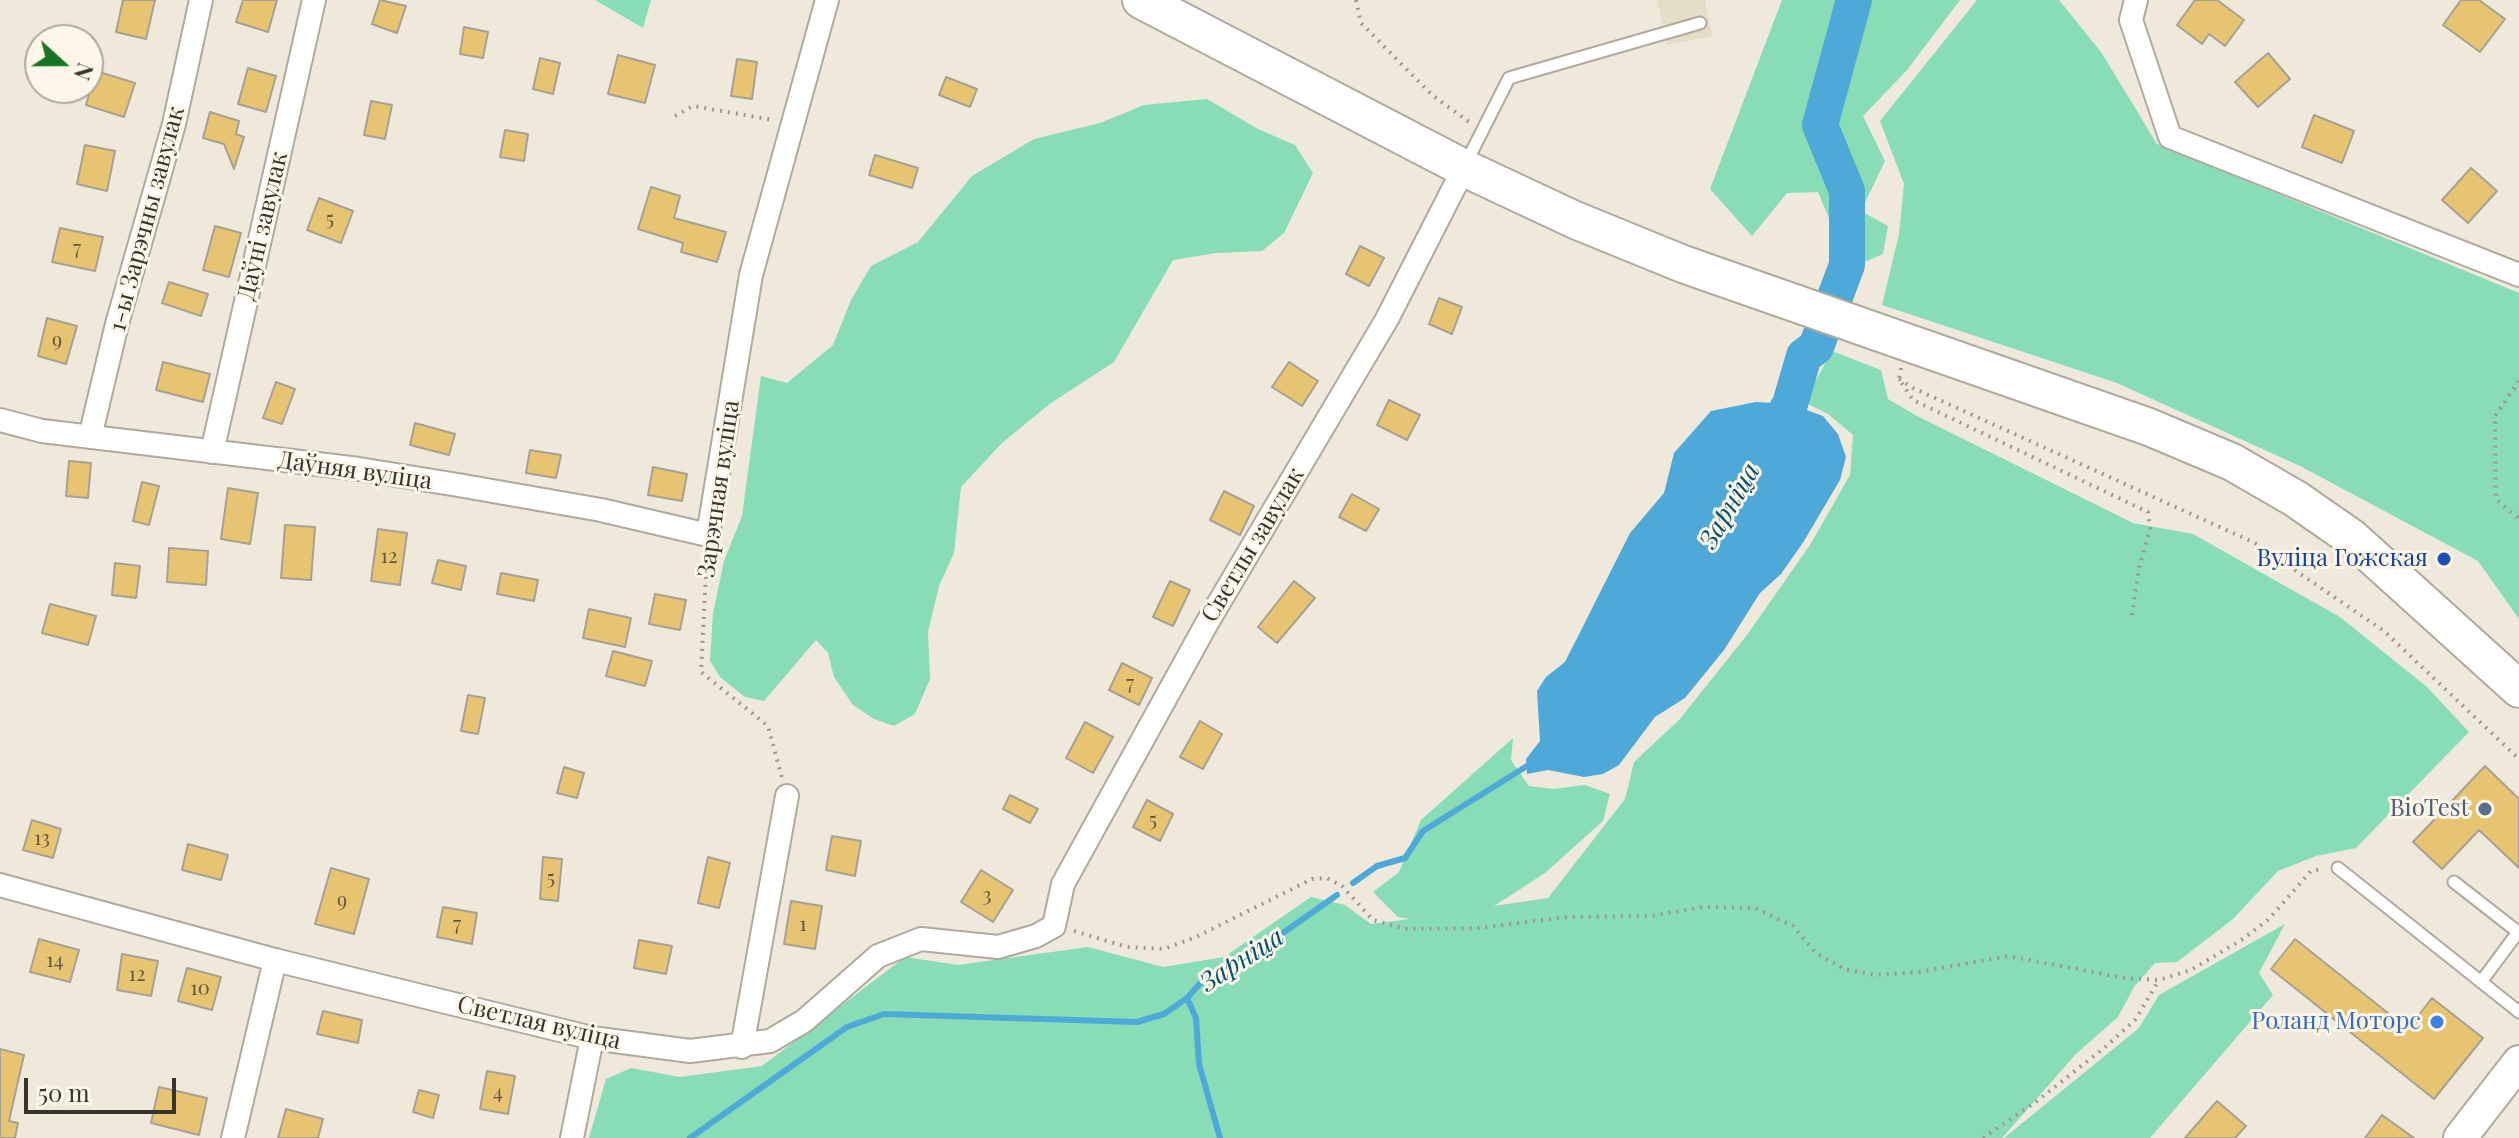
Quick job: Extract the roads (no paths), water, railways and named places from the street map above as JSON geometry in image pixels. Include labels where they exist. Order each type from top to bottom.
[{"type":"main road","points":[[1141,0],[1464,166],[1629,242],[2149,427],[2258,477],[2352,538],[2519,689]]},
{"type":"street","name":"1-ы Зарэчны завулак","points":[[90,437],[121,311],[174,124],[201,0]]},
{"type":"street","name":"Даўні завулак","points":[[212,452],[314,0]]},
{"type":"street","name":"Зарэчная вуліца","points":[[708,535],[751,275],[827,0]]},
{"type":"street","points":[[2136,0],[2131,20],[2170,137],[2519,275]]},
{"type":"street","name":"Светлы завулак","points":[[1054,926],[1063,884],[1207,623],[1387,319],[1464,166]]},
{"type":"street","name":"Даўняя вуліца","points":[[0,420],[42,431],[359,469],[519,495],[708,535]]},
{"type":"street","points":[[742,1047],[787,796]]},
{"type":"street","name":"Светлая вуліца","points":[[1,891],[592,1038],[690,1051],[742,1047],[770,1041],[804,1021],[878,956],[921,939],[998,947],[1036,936],[1054,926]]},
{"type":"street","points":[[233,1138],[275,960]]},
{"type":"street","points":[[572,1138],[592,1038]]},
{"type":"street","points":[[2460,1138],[2519,1062]]},
{"type":"lane","points":[[1464,166],[1509,78],[1700,23]]},
{"type":"lane","points":[[2338,868],[2519,1012]]},
{"type":"lane","points":[[2454,882],[2518,932],[2481,982]]},
{"type":"water","points":[[1756,402],[1790,404],[1823,416],[1838,434],[1846,457],[1840,480],[1804,541],[1781,574],[1760,593],[1724,650],[1685,698],[1655,717],[1619,765],[1603,774],[1584,777],[1548,770],[1527,774],[1526,759],[1540,741],[1537,691],[1546,677],[1565,662],[1630,533],[1664,493],[1674,453],[1711,411]]},
{"type":"waterway","name":"Зарніца","points":[[1765,447],[1790,404],[1804,356],[1816,347],[1847,265],[1847,191],[1820,125],[1854,0]]},
{"type":"waterway","name":"Зарніца","points":[[1353,883],[1377,866],[1405,858],[1423,831],[1527,766]]},
{"type":"waterway","name":"Зарніца","points":[[1220,1138],[1199,1064],[1196,1018],[1187,998],[1207,976],[1220,975],[1236,966],[1337,895]]},
{"type":"waterway","points":[[690,1138],[847,1027],[884,1014],[1137,1022],[1164,1014],[1187,998]]},
{"type":"place","name":"Вуліца Гожская","points":[[2444,559]]},
{"type":"place","name":"BioTest","points":[[2485,809]]},
{"type":"place","name":"Роланд Моторс","points":[[2437,1022]]}]
